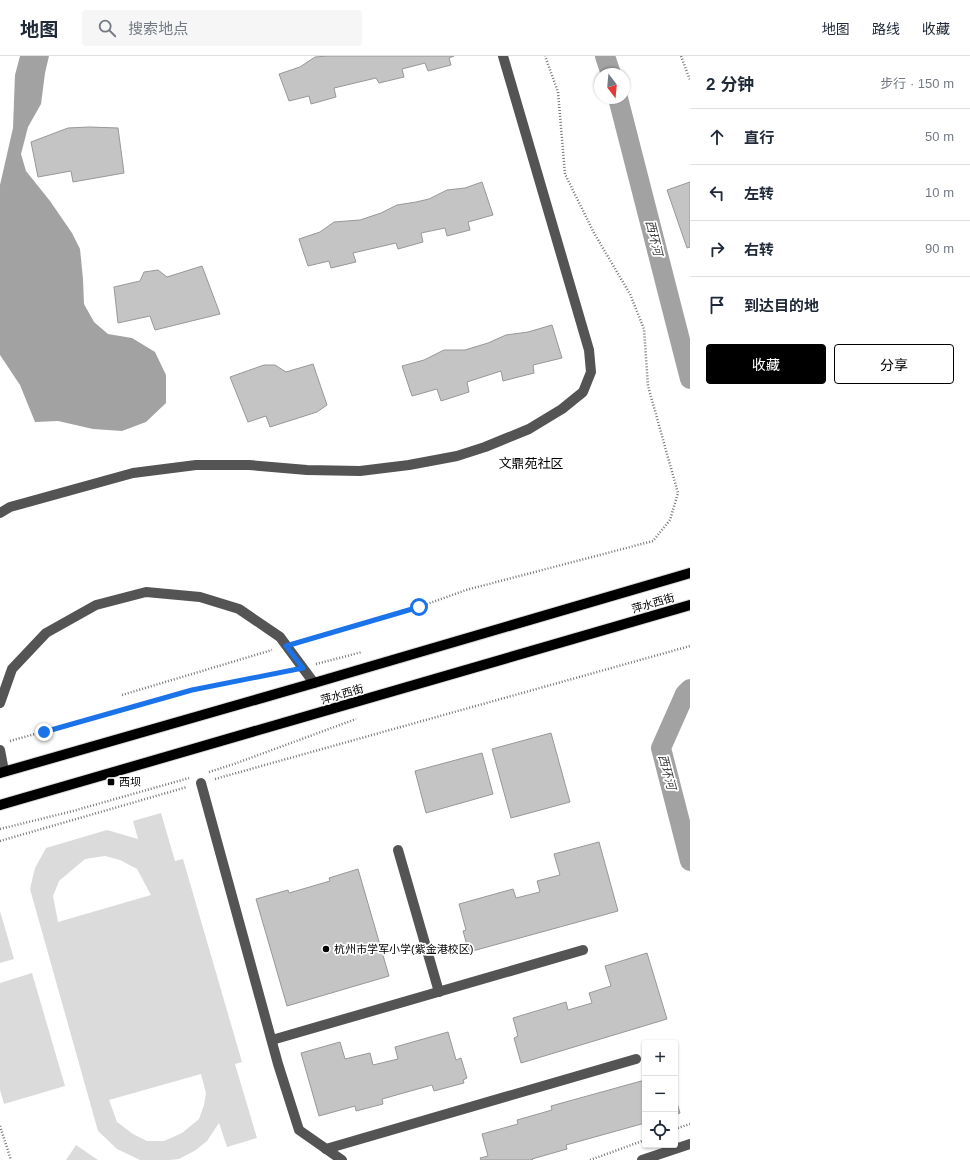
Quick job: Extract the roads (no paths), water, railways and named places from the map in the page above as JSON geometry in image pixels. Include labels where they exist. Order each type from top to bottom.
[{"type":"main road","name":"萍水西街","points":[[2,772],[690,573]]},
{"type":"main road","name":"萍水西街","points":[[0,805],[689,605]]},
{"type":"street","points":[[0,513],[10,508],[133,473],[196,465],[249,465],[308,470],[360,471],[409,465],[457,456],[485,447],[529,429],[562,409],[583,392],[591,372],[589,350],[503,56]]},
{"type":"street","points":[[0,703],[12,669],[46,632],[96,605],[146,592],[200,597],[239,609],[280,637],[314,683]]},
{"type":"street","points":[[0,750],[2,772]]},
{"type":"street","points":[[201,783],[272,1040],[299,1130],[342,1160]]},
{"type":"street","points":[[398,850],[439,992]]},
{"type":"street","points":[[272,1040],[583,950]]},
{"type":"street","points":[[326,1149],[636,1059]]},
{"type":"street","points":[[642,1160],[690,1144]]},
{"type":"waterway","name":"西环河","points":[[605,56],[609,68]]},
{"type":"waterway","name":"西环河","points":[[620,104],[690,379]]},
{"type":"waterway","name":"西环河","points":[[690,689],[685,694],[661,748],[690,861]]},
{"type":"place","name":"西坝","points":[[111,782]]},
{"type":"place","name":"杭州市学军小学(紫金港校区)","points":[[326,949]]},
{"type":"district","name":"文鼎苑社区","points":[[531,463]]}]
